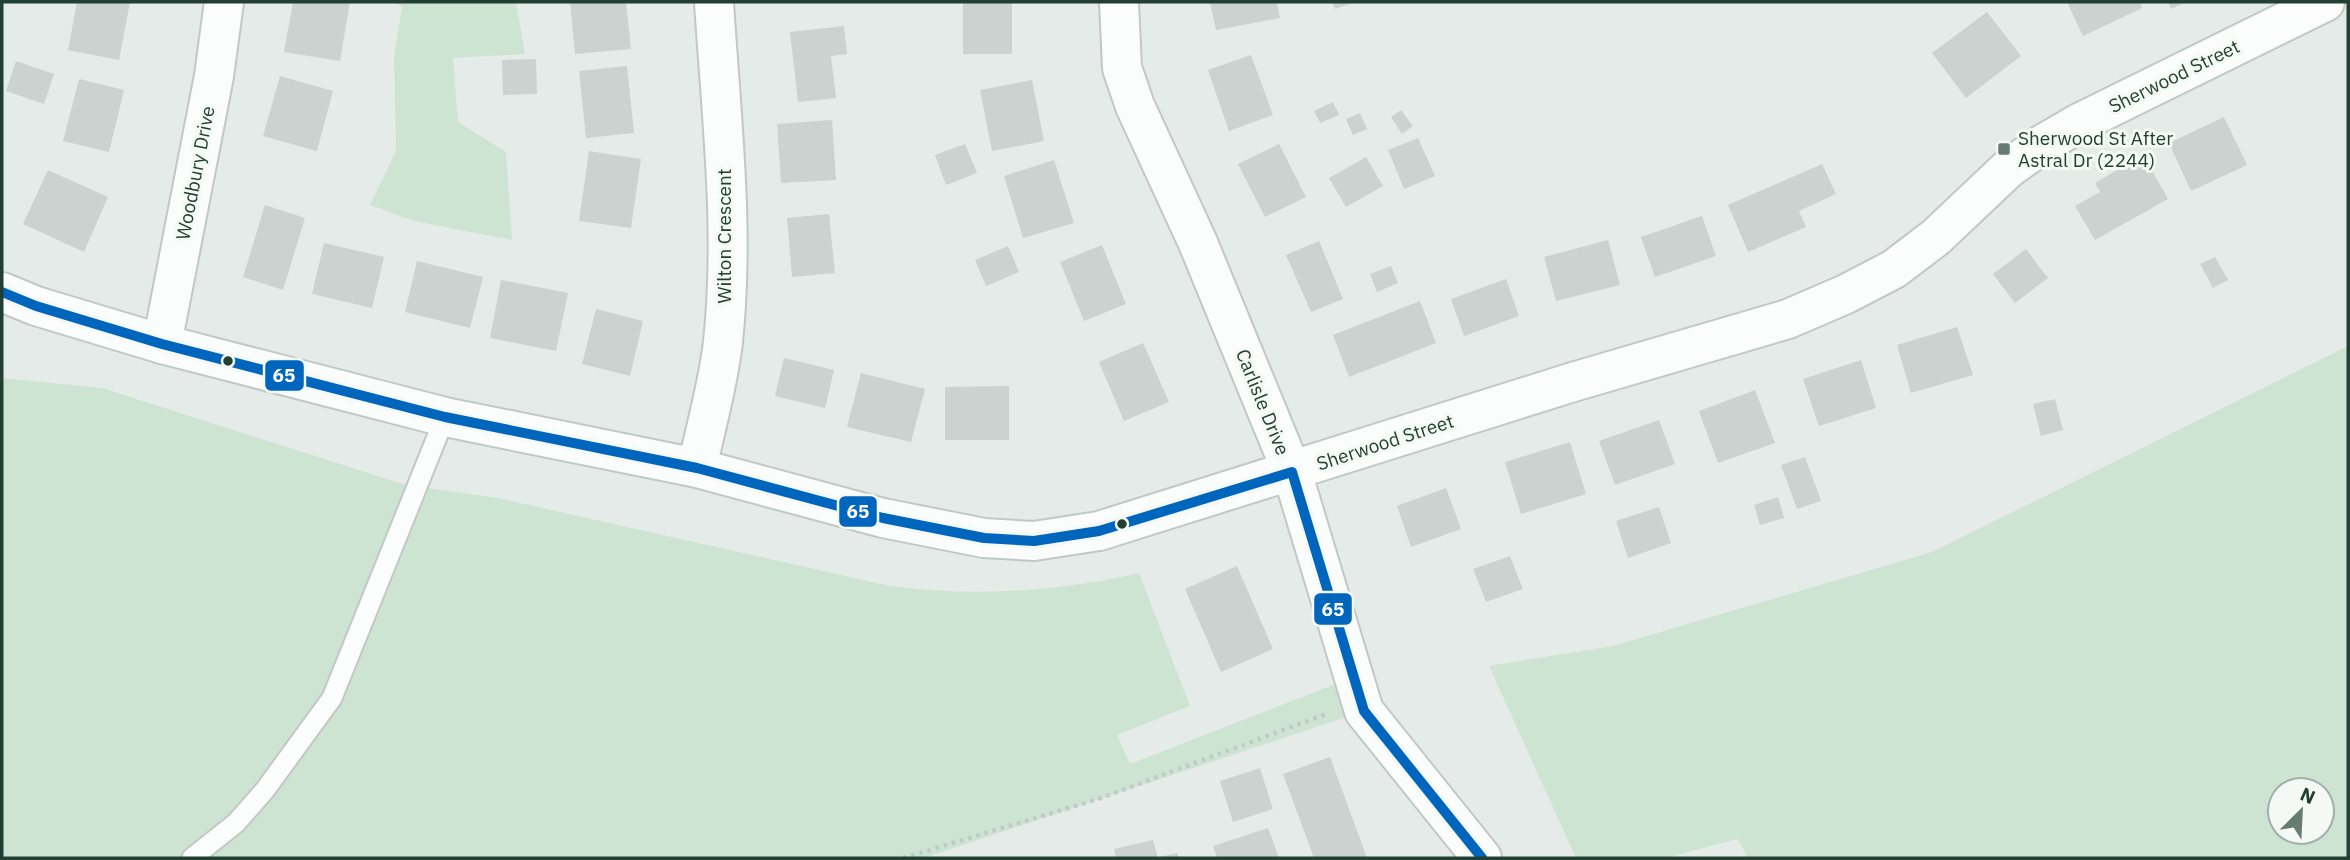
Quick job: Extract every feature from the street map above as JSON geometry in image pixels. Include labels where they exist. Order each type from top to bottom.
[{"type":"street","name":"Woodbury Drive","points":[[162,344],[214,76],[224,2]]},
{"type":"street","name":"Wilton Crescent","points":[[697,468],[720,367],[726,284],[728,225],[713,2]]},
{"type":"street","name":"Carlisle Drive","points":[[1119,2],[1122,68],[1135,106],[1198,243],[1292,471],[1364,711],[1482,858]]},
{"type":"street","name":"Sherwood Street","points":[[2,292],[36,306],[162,344],[445,417],[697,468],[883,518],[984,538],[1034,541],[1098,531],[1573,382],[1788,319],[1846,294],[1894,269],[1936,237],[2009,168],[2043,144],[2081,122],[2325,2]]},
{"type":"lane","points":[[192,858],[236,823],[265,790],[332,698],[445,417]]},
{"type":"path","points":[[903,858],[1098,799],[1363,701],[1364,711]]},
{"type":"green space","points":[[394,2],[516,2],[525,54],[453,58],[458,122],[506,152],[512,240],[414,221],[370,205],[396,151],[394,56],[402,6]]},
{"type":"green space","points":[[2348,346],[2348,858],[1748,858],[1738,839],[1665,858],[1576,858],[1489,666],[1613,646],[1932,552]]},
{"type":"green space","points":[[2,378],[102,388],[406,485],[498,498],[890,586],[953,591],[1015,591],[1077,585],[1139,573],[1190,706],[1117,735],[1130,764],[1348,679],[1364,711],[924,858],[2,858]]},
{"type":"building","points":[[77,2],[130,2],[119,60],[68,50]]},
{"type":"building","points":[[293,2],[350,2],[340,61],[284,52]]},
{"type":"building","points":[[570,2],[626,2],[631,49],[575,54]]},
{"type":"building","points":[[963,2],[1012,2],[1012,54],[963,54]]},
{"type":"building","points":[[1210,2],[1277,2],[1280,18],[1216,30]]},
{"type":"building","points":[[1332,2],[1355,2],[1335,9]]},
{"type":"building","points":[[2067,2],[2140,2],[2142,8],[2083,36]]},
{"type":"building","points":[[2168,2],[2186,2],[2171,9]]},
{"type":"building","points":[[1987,12],[2021,56],[1966,98],[1932,53]]},
{"type":"building","points":[[844,26],[847,54],[831,56],[836,98],[798,102],[790,32]]},
{"type":"building","points":[[1251,55],[1273,115],[1229,131],[1208,70]]},
{"type":"building","points":[[536,59],[537,94],[503,95],[502,60]]},
{"type":"building","points":[[16,61],[54,74],[44,104],[6,91]]},
{"type":"building","points":[[627,66],[634,133],[586,138],[579,71]]},
{"type":"building","points":[[280,76],[333,91],[317,151],[263,136]]},
{"type":"building","points":[[79,79],[124,90],[109,152],[63,141]]},
{"type":"building","points":[[1032,80],[1044,141],[992,151],[980,90]]},
{"type":"building","points":[[1333,102],[1339,115],[1320,123],[1314,111]]},
{"type":"building","points":[[1401,110],[1413,126],[1402,134],[1391,117]]},
{"type":"building","points":[[1360,113],[1367,129],[1353,135],[1346,119]]},
{"type":"building","points":[[2224,117],[2247,165],[2191,191],[2169,143]]},
{"type":"building","points":[[832,120],[836,180],[781,183],[777,124]]},
{"type":"building","points":[[1418,138],[1435,176],[1404,189],[1388,150]]},
{"type":"building","points":[[965,144],[977,173],[946,185],[935,155]]},
{"type":"building","points":[[1279,144],[1306,197],[1265,217],[1238,164]]},
{"type":"building","points":[[589,151],[641,159],[631,228],[579,221]]},
{"type":"building","points":[[2143,155],[2168,199],[2095,240],[2075,206],[2100,192],[2095,183]]},
{"type":"building","points":[[1366,157],[1383,186],[1346,207],[1329,178]]},
{"type":"building","points":[[1054,160],[1074,223],[1023,238],[1004,176]]},
{"type":"building","points":[[1822,164],[1836,194],[1799,211],[1806,227],[1748,252],[1728,205]]},
{"type":"building","points":[[48,170],[108,197],[84,252],[23,224]]},
{"type":"building","points":[[265,205],[305,218],[283,290],[243,277]]},
{"type":"building","points":[[829,214],[835,273],[792,277],[787,218]]},
{"type":"building","points":[[1702,216],[1716,256],[1655,277],[1641,237]]},
{"type":"building","points":[[1608,240],[1620,285],[1556,301],[1544,257]]},
{"type":"building","points":[[1319,241],[1343,299],[1311,312],[1286,255]]},
{"type":"building","points":[[324,243],[384,257],[372,308],[312,294]]},
{"type":"building","points":[[1102,245],[1126,304],[1084,321],[1060,262]]},
{"type":"building","points":[[1008,246],[1019,272],[986,286],[975,260]]},
{"type":"building","points":[[2026,249],[2048,278],[2015,303],[1993,274]]},
{"type":"building","points":[[2215,257],[2228,280],[2213,288],[2200,264]]},
{"type":"building","points":[[417,261],[483,277],[470,328],[405,312]]},
{"type":"building","points":[[1391,266],[1398,283],[1377,292],[1370,274]]},
{"type":"building","points":[[1506,279],[1519,316],[1464,336],[1451,299]]},
{"type":"building","points":[[501,280],[568,293],[556,351],[490,338]]},
{"type":"building","points":[[1420,301],[1436,343],[1349,377],[1333,335]]},
{"type":"building","points":[[596,309],[643,321],[630,376],[582,364]]},
{"type":"building","points":[[1957,327],[1973,375],[1911,393],[1897,345]]},
{"type":"building","points":[[1143,343],[1169,402],[1124,421],[1099,362]]},
{"type":"building","points":[[784,358],[834,370],[825,408],[775,396]]},
{"type":"building","points":[[1861,360],[1876,408],[1819,426],[1803,379]]},
{"type":"building","points":[[861,373],[925,389],[911,442],[847,427]]},
{"type":"building","points":[[1009,386],[1009,440],[945,440],[945,387]]},
{"type":"building","points":[[1755,390],[1775,443],[1718,463],[1699,411]]},
{"type":"building","points":[[2055,399],[2063,430],[2041,436],[2033,404]]},
{"type":"building","points":[[1659,420],[1675,464],[1615,485],[1599,441]]},
{"type":"building","points":[[1570,442],[1586,494],[1521,514],[1505,462]]},
{"type":"building","points":[[1805,457],[1821,501],[1797,509],[1781,465]]},
{"type":"building","points":[[1446,488],[1461,529],[1411,547],[1397,506]]},
{"type":"building","points":[[1778,497],[1784,518],[1760,525],[1754,505]]},
{"type":"building","points":[[1659,507],[1671,543],[1628,558],[1616,521]]},
{"type":"building","points":[[1510,556],[1523,589],[1486,602],[1473,569]]},
{"type":"building","points":[[1237,566],[1273,649],[1221,672],[1185,589]]},
{"type":"building","points":[[1330,757],[1367,858],[1314,858],[1283,774]]},
{"type":"building","points":[[1260,768],[1273,809],[1233,822],[1220,781]]},
{"type":"building","points":[[1268,828],[1279,858],[1217,858],[1213,846]]},
{"type":"building","points":[[1153,840],[1158,858],[1116,858],[1114,849]]},
{"type":"building","points":[[1177,853],[1179,858],[1160,858],[1160,857]]},
{"type":"transit line","name":"65","points":[[2,292],[36,306],[162,344],[445,417],[697,468],[883,518],[984,538],[1034,541],[1099,531],[1292,472],[1364,711],[1482,858]]},
{"type":"place","name":"Sherwood St After Astral Dr (2244)","points":[[2004,149]]}]
